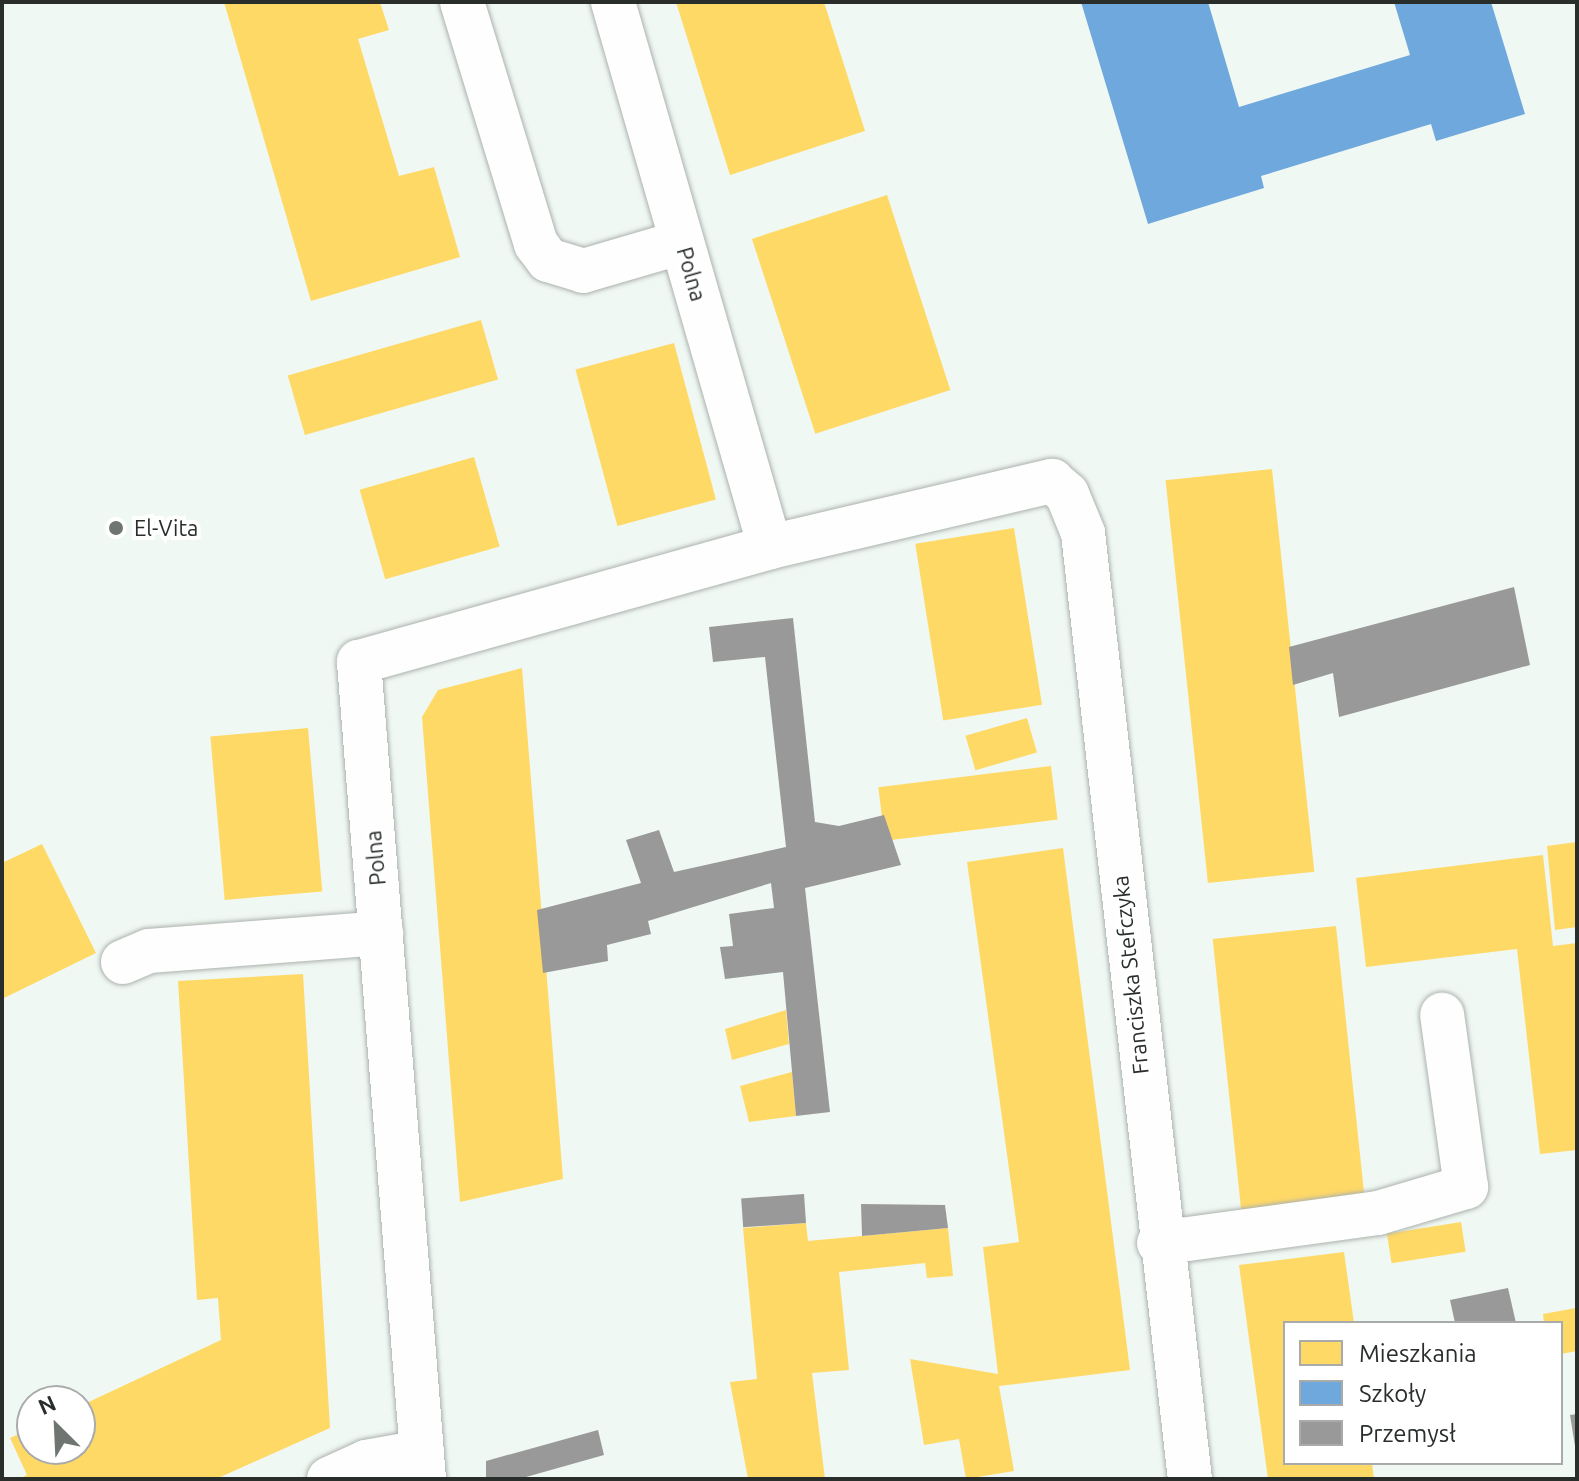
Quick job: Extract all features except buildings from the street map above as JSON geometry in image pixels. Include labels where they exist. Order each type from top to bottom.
[{"type":"street","points":[[462,2],[536,244],[548,260],[583,271],[682,242]]},
{"type":"street","name":"Polna","points":[[613,2],[770,547]]},
{"type":"street","name":"Polna","points":[[423,1465],[359,662],[770,547],[1052,481]]},
{"type":"street","name":"Franciszka Stefczyka","points":[[1052,481],[1067,494],[1083,533],[1159,1243],[1190,1479]]},
{"type":"street","points":[[123,962],[149,951],[381,933]]},
{"type":"street","points":[[1159,1243],[1378,1213],[1466,1187],[1442,1015]]},
{"type":"street","points":[[329,1479],[366,1462],[423,1465]]},
{"type":"place","name":"El-Vita","points":[[116,528]]}]
